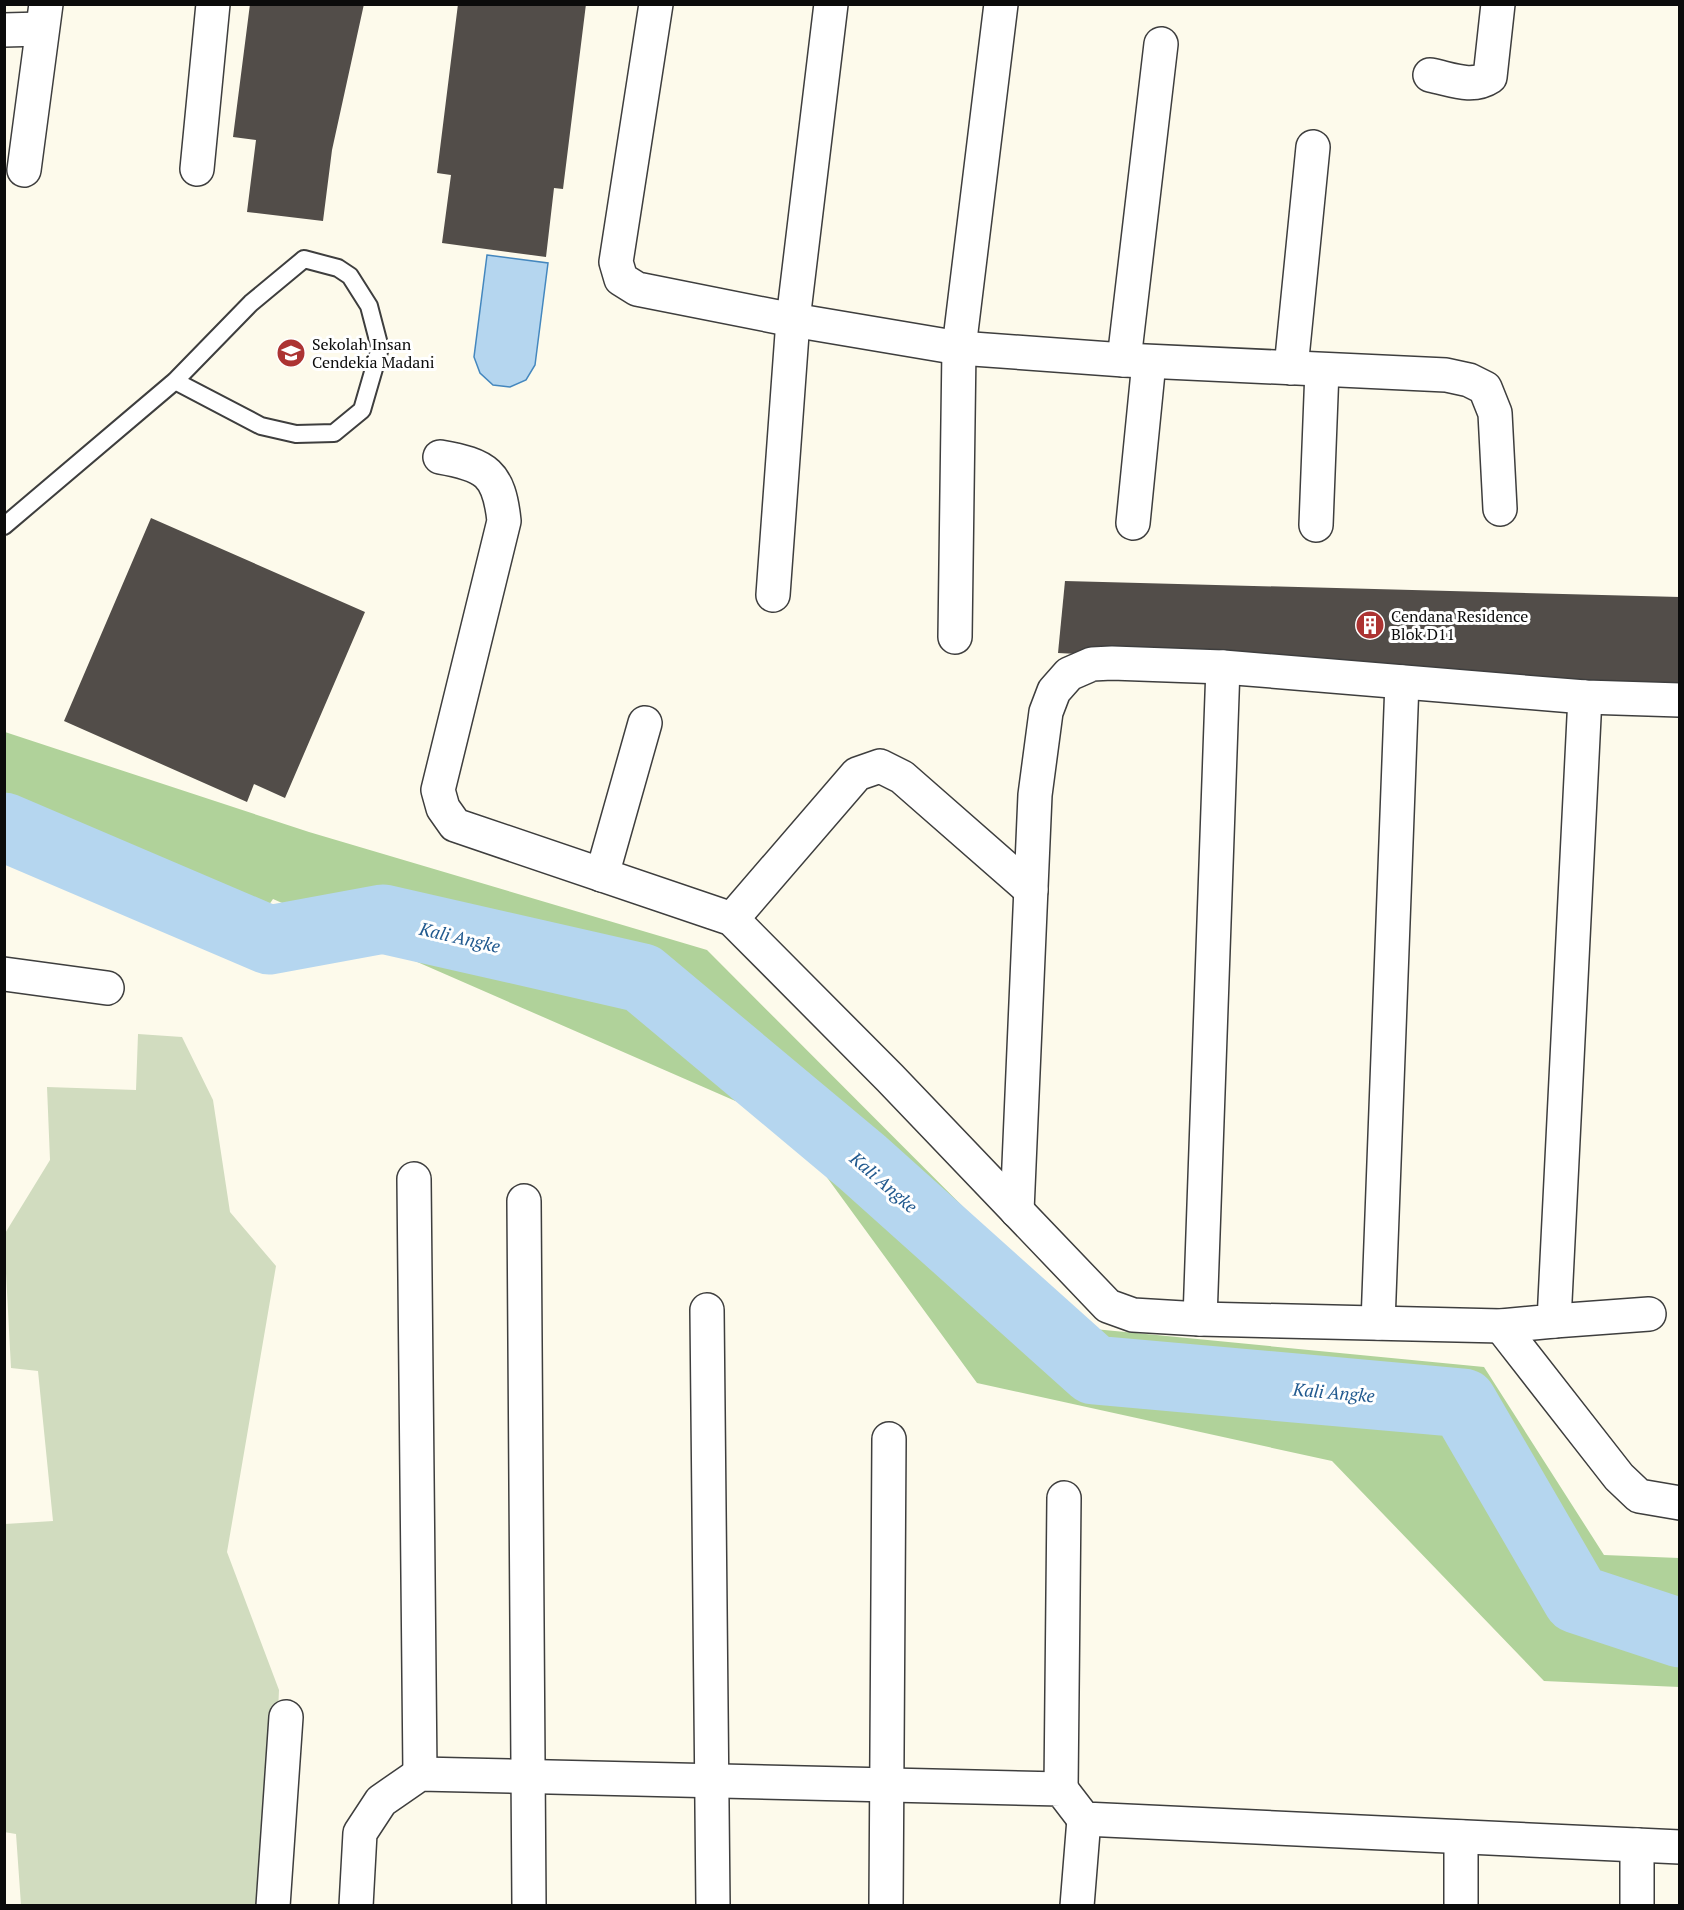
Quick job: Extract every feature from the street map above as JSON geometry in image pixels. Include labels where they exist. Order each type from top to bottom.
[{"type":"street","points":[[197,170],[213,4]]},
{"type":"street","points":[[656,4],[616,262],[621,279],[637,289],[793,320],[959,348],[1136,361],[1446,375],[1469,380],[1485,388],[1495,413],[1500,509]]},
{"type":"street","points":[[773,595],[793,320],[831,4]]},
{"type":"street","points":[[956,637],[959,348],[1001,4]]},
{"type":"street","points":[[1430,75],[1473,84],[1481,83],[1490,77],[1498,4]]},
{"type":"street","points":[[4,30],[44,17],[24,170]]},
{"type":"street","points":[[1133,523],[1136,361],[1161,44]]},
{"type":"street","points":[[1313,147],[1307,369],[1316,525]]},
{"type":"street","points":[[440,458],[466,462],[490,475],[501,496],[504,521],[438,790],[443,808],[455,825],[732,919],[890,1078],[1108,1306],[1133,1315],[1200,1319],[1501,1326],[1649,1314]]},
{"type":"street","points":[[1017,1211],[1035,795],[1046,712],[1054,692],[1069,675],[1092,664],[1222,667],[1585,697],[1680,700]]},
{"type":"street","points":[[1200,1319],[1222,667]]},
{"type":"street","points":[[1378,1323],[1402,682]]},
{"type":"street","points":[[1554,1320],[1585,697]]},
{"type":"street","points":[[602,875],[645,723]]},
{"type":"street","points":[[732,919],[857,774],[880,766],[902,777],[1031,890]]},
{"type":"street","points":[[4,974],[107,988]]},
{"type":"street","points":[[414,1179],[420,1774]]},
{"type":"street","points":[[524,1201],[529,1905]]},
{"type":"street","points":[[707,1310],[713,1905]]},
{"type":"street","points":[[1501,1326],[1619,1477],[1639,1496],[1680,1503]]},
{"type":"street","points":[[886,1905],[889,1438]]},
{"type":"street","points":[[1064,1498],[1061,1789],[1084,1819],[1077,1905]]},
{"type":"street","points":[[273,1905],[286,1717]]},
{"type":"street","points":[[356,1905],[360,1833],[381,1801],[420,1774],[1061,1789]]},
{"type":"street","points":[[1084,1819],[1680,1847]]},
{"type":"street","points":[[1461,1837],[1461,1905]]},
{"type":"street","points":[[1636,1845],[1637,1905]]},
{"type":"lane","points":[[4,526],[175,381],[251,303],[304,259],[338,268],[350,276],[369,306],[380,348],[362,410],[334,433],[296,434],[261,426],[175,381]]},
{"type":"green space","points":[[5,732],[309,832],[707,950],[1084,1328],[1484,1367],[1604,1555],[1679,1558],[1679,1687],[1544,1681],[1332,1461],[977,1383],[788,1124],[273,899],[236,954],[5,862]]},
{"type":"green space","points":[[138,1034],[182,1037],[213,1100],[230,1212],[276,1266],[227,1552],[279,1690],[269,1905],[21,1905],[16,1834],[4,1832],[5,1524],[53,1521],[38,1371],[11,1368],[4,1235],[50,1160],[47,1087],[136,1090]]},
{"type":"water","points":[[487,255],[548,263],[535,365],[526,380],[510,387],[493,385],[480,373],[474,357]]},
{"type":"building","points":[[250,4],[364,4],[332,150],[323,221],[247,212],[256,140],[233,137]]},
{"type":"building","points":[[458,4],[586,4],[563,189],[554,188],[546,257],[442,243],[451,175],[437,173]]},
{"type":"building","points":[[151,518],[365,612],[285,798],[254,784],[247,802],[64,721]]},
{"type":"building","name":"Cendana Residence Blok D11","points":[[1065,581],[1680,597],[1680,685],[1058,653]]},
{"type":"waterway","name":"Kali Angke","points":[[4,827],[269,940],[383,919],[642,978],[862,1162],[1094,1370],[1463,1403],[1577,1599],[1680,1633]]},
{"type":"place","name":"Sekolah Insan Cendekia Madani","points":[[291,353]]},
{"type":"place","name":"Cendana Residence Blok D11","points":[[1370,625]]}]
